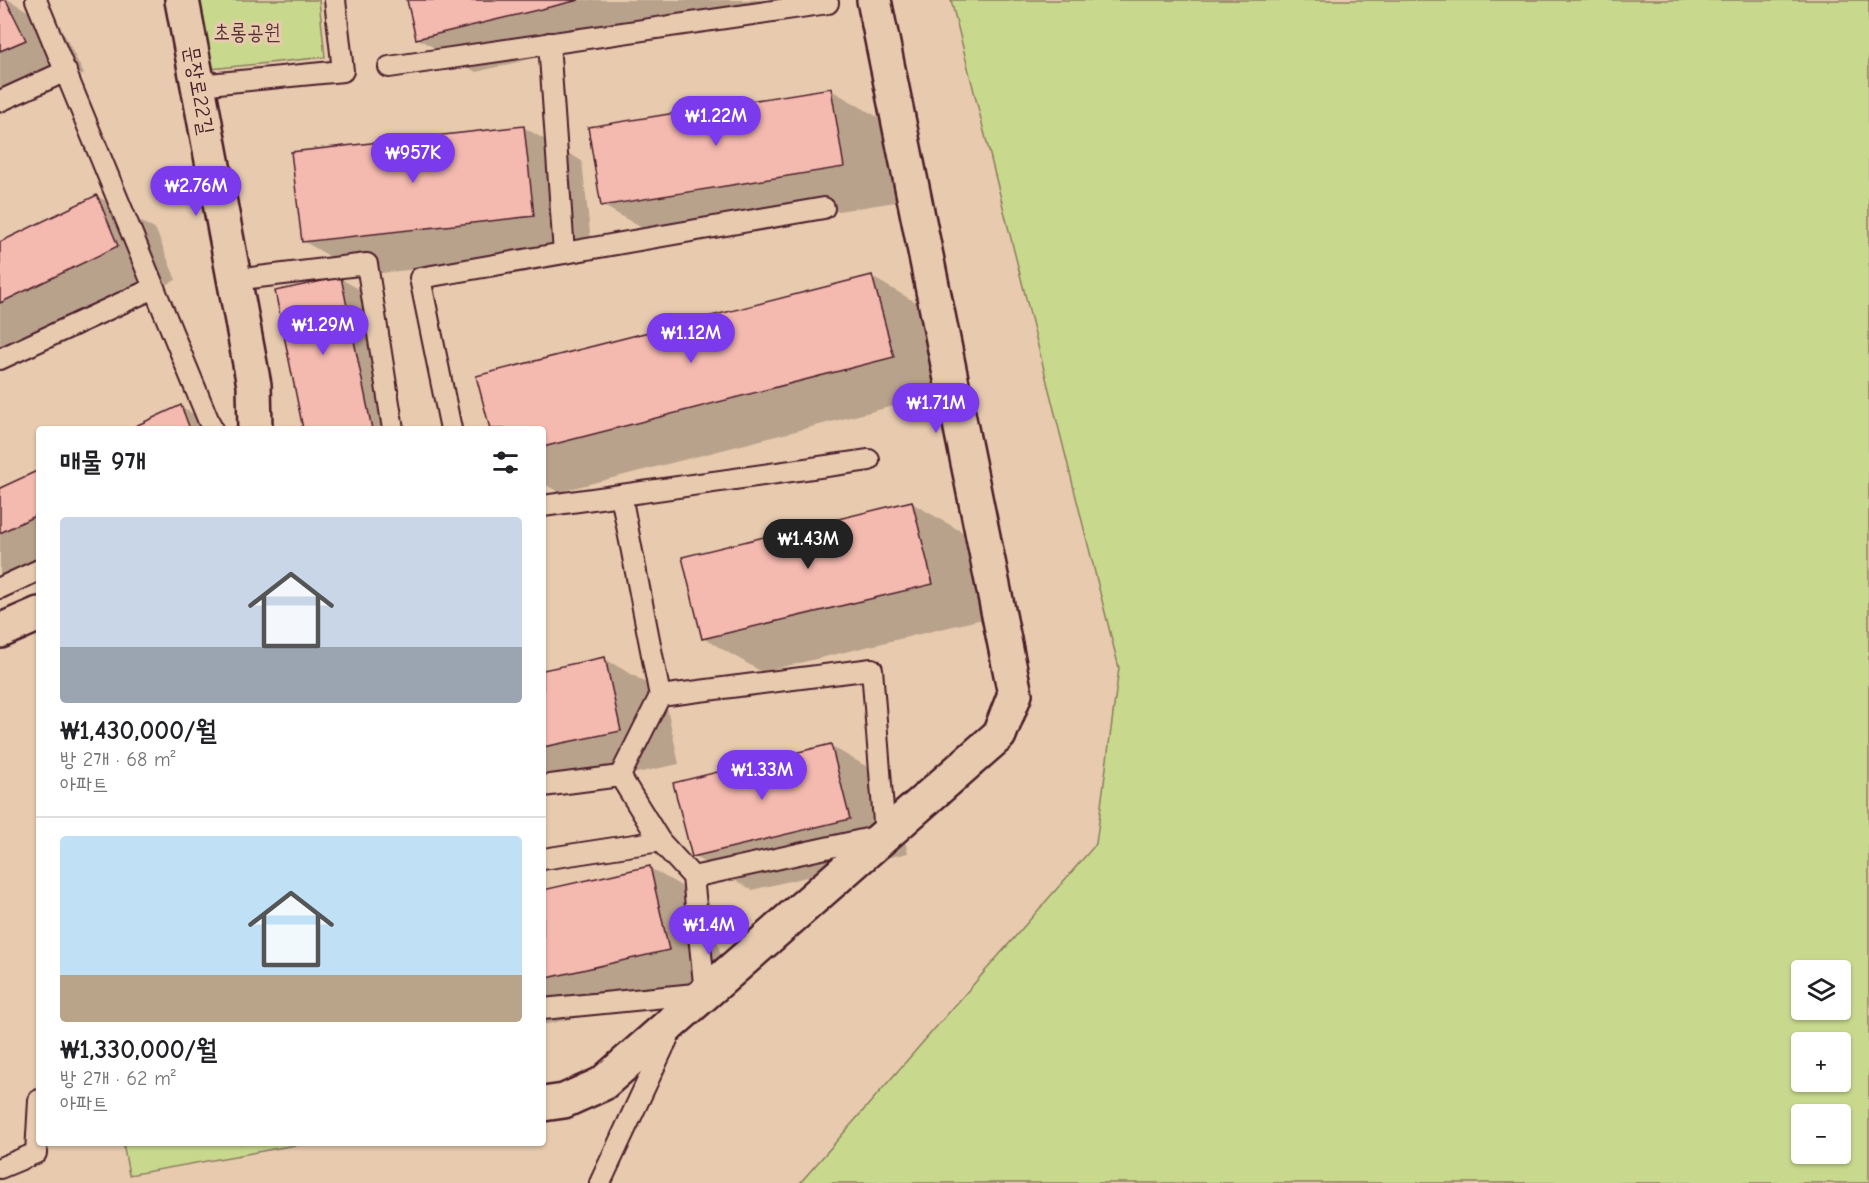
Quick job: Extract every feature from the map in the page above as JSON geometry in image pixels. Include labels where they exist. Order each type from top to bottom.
[{"type":"street","name":"문장로22길","points":[[182,0],[254,386],[255,426]]},
{"type":"street","points":[[546,1104],[564,1101],[602,1084],[999,735],[1015,694],[874,0]]},
{"type":"street","points":[[0,631],[36,615]]},
{"type":"lane","points":[[36,0],[211,426]]},
{"type":"lane","points":[[198,85],[343,71],[334,0]]},
{"type":"lane","points":[[389,67],[828,3]]},
{"type":"lane","points":[[549,43],[564,253]]},
{"type":"lane","points":[[0,100],[66,71]]},
{"type":"lane","points":[[450,426],[420,278],[824,208]]},
{"type":"lane","points":[[234,280],[367,264],[393,426]]},
{"type":"lane","points":[[0,359],[154,288]]},
{"type":"lane","points":[[546,506],[869,460]]},
{"type":"lane","points":[[620,776],[660,696],[621,495]]},
{"type":"lane","points":[[0,588],[36,571]]},
{"type":"lane","points":[[660,696],[872,669],[885,835],[693,877]]},
{"type":"lane","points":[[546,786],[620,776]]},
{"type":"lane","points":[[546,1009],[705,993],[693,877],[660,841],[620,776]]},
{"type":"lane","points":[[546,859],[660,841]]},
{"type":"lane","points":[[600,1183],[677,1018]]},
{"type":"lane","points":[[0,1168],[36,1153],[36,1146]]},
{"type":"green space","name":"초롱공원","points":[[197,0],[319,0],[325,57],[210,69]]},
{"type":"green space","points":[[951,0],[1869,0],[1869,1183],[800,1183],[1096,844],[1119,668]]},
{"type":"green space","points":[[124,1146],[290,1146],[129,1175]]},
{"type":"building","points":[[0,0],[6,0],[26,40],[0,51]]},
{"type":"building","points":[[407,0],[579,0],[416,39]]},
{"type":"building","points":[[831,88],[844,167],[601,206],[588,127]]},
{"type":"building","points":[[524,126],[534,216],[302,242],[291,152]]},
{"type":"building","points":[[97,195],[118,246],[0,303],[0,242]]},
{"type":"building","points":[[872,275],[894,357],[546,446],[546,426],[489,426],[476,376]]},
{"type":"building","points":[[341,277],[371,426],[302,426],[275,291]]},
{"type":"building","points":[[181,405],[189,426],[136,426]]},
{"type":"building","points":[[36,471],[36,515],[0,533],[0,488]]},
{"type":"building","points":[[912,501],[933,584],[702,639],[682,557]]},
{"type":"building","points":[[605,657],[621,731],[546,746],[546,669]]},
{"type":"building","points":[[831,744],[850,819],[692,857],[673,783]]},
{"type":"building","points":[[650,866],[669,950],[546,978],[546,889]]}]
